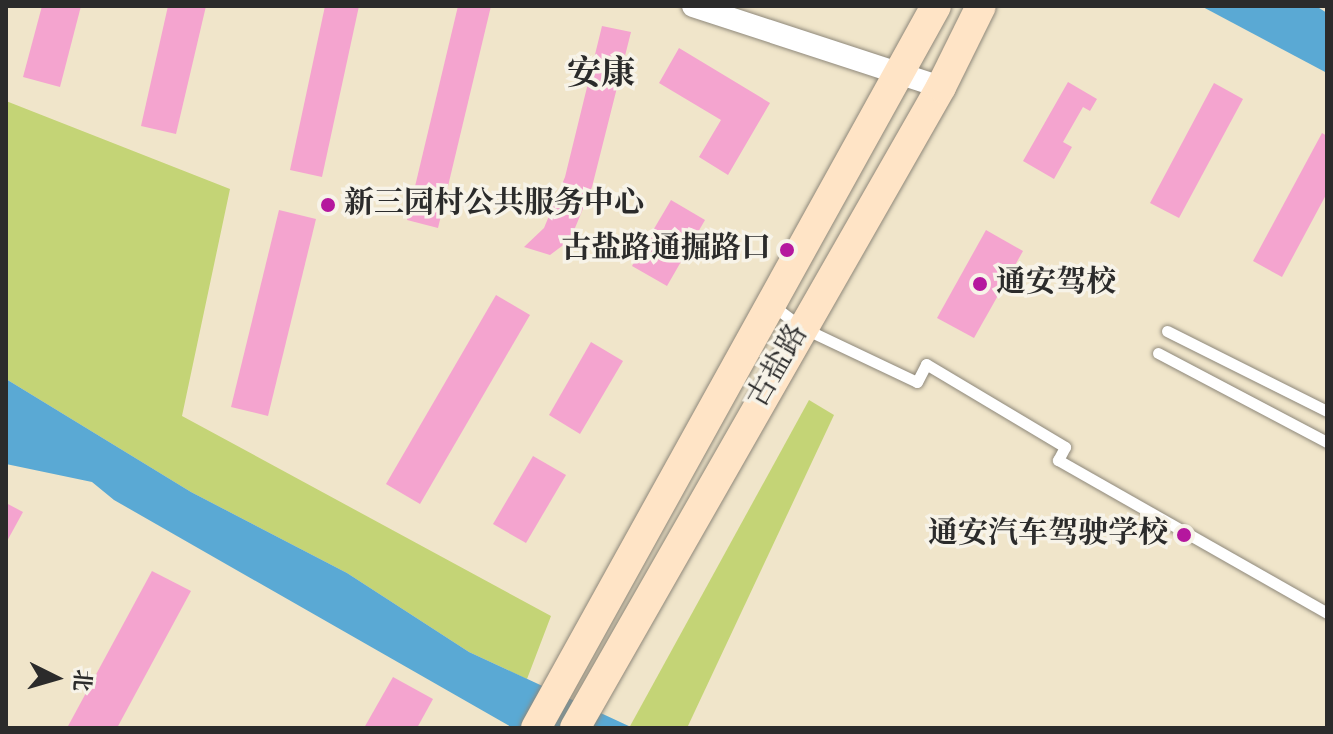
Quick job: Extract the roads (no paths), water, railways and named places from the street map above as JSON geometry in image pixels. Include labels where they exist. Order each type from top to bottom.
[{"type":"street","points":[[693,6],[941,87]]},
{"type":"street","name":"古盐路","points":[[536,728],[936,6]]},
{"type":"street","name":"古盐路","points":[[575,728],[801,327],[941,87],[981,6]]},
{"type":"lane","points":[[772,305],[801,327],[917,382],[926,364],[1065,447],[1058,460],[1327,613]]},
{"type":"lane","points":[[1167,331],[1327,411]]},
{"type":"lane","points":[[1158,353],[1327,442]]},
{"type":"water","points":[[1201,6],[1316,6],[1327,13],[1327,73]]},
{"type":"water","points":[[6,379],[191,492],[347,573],[469,652],[633,728],[513,728],[114,500],[92,482],[6,464]]},
{"type":"place","name":"新三园村公共服务中心","points":[[328,205]]},
{"type":"place","name":"古盐路通掘路口","points":[[787,250]]},
{"type":"place","name":"通安驾校","points":[[980,284]]},
{"type":"place","name":"通安汽车驾驶学校","points":[[1184,535]]},
{"type":"district","name":"安康","points":[[601,76]]}]
